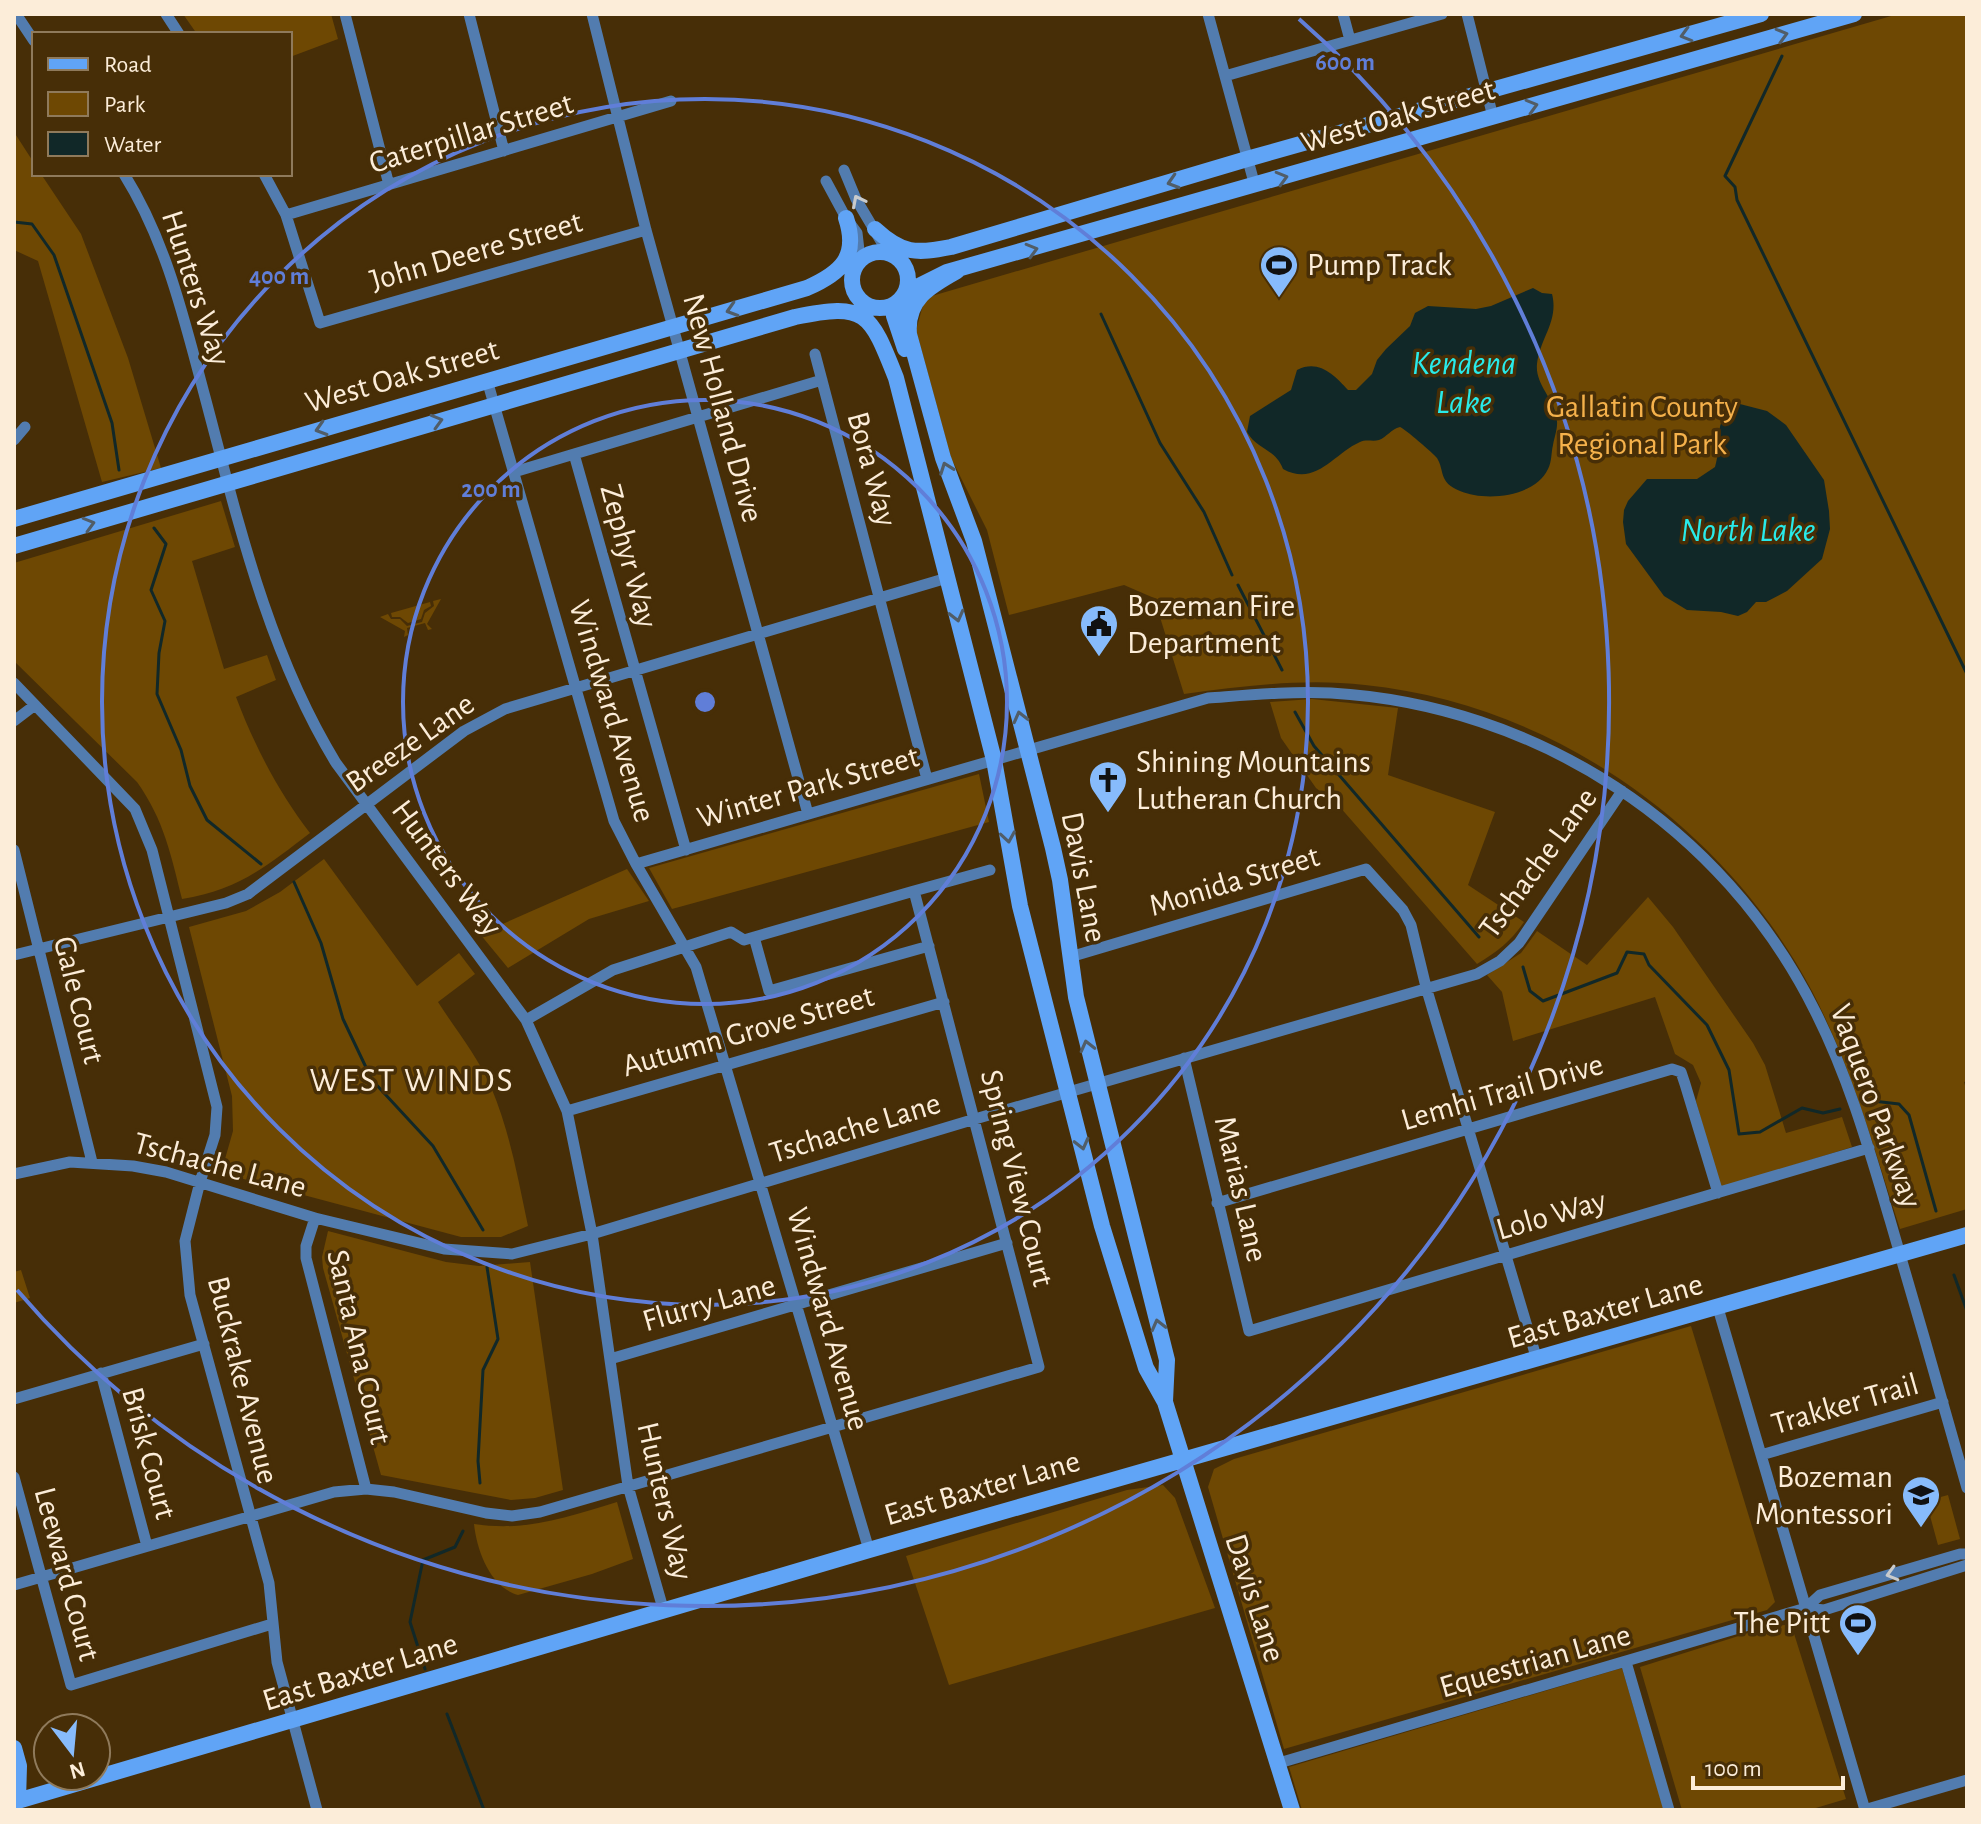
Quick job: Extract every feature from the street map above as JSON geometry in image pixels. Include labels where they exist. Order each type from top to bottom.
[{"type":"main road","name":"West Oak Street","points":[[980,239],[1247,159],[1761,14]]},
{"type":"main road","name":"West Oak Street","points":[[957,271],[1829,18],[1854,14]]},
{"type":"main road","points":[[807,288],[825,281],[844,263],[851,244],[846,218]]},
{"type":"main road","points":[[875,229],[897,247],[917,252],[980,239]]},
{"type":"main road","points":[[807,288],[837,281],[869,254],[923,263],[980,239]]},
{"type":"main road","points":[[894,257],[908,273],[894,316],[896,326],[917,368]]},
{"type":"main road","points":[[857,263],[852,285],[876,317],[890,349],[896,378]]},
{"type":"main road","points":[[795,317],[843,297],[885,308],[939,275],[957,271]]},
{"type":"main road","points":[[917,368],[908,329],[914,303],[924,291],[957,271]]},
{"type":"main road","name":"West Oak Street","points":[[14,519],[807,288]]},
{"type":"main road","points":[[795,317],[841,309],[861,316],[877,334],[896,378]]},
{"type":"main road","name":"West Oak Street","points":[[14,546],[795,317]]},
{"type":"main road","name":"Davis Lane","points":[[917,368],[943,458],[974,541],[1060,880],[1076,997],[1167,1360],[1165,1402]]},
{"type":"main road","name":"Davis Lane","points":[[896,378],[994,760],[1023,919],[1102,1226],[1146,1368],[1165,1402],[1292,1810]]},
{"type":"main road","name":"East Baxter Lane","points":[[18,1802],[869,1550],[1967,1235]]},
{"type":"main road","points":[[14,1748],[19,1766],[18,1802]]},
{"type":"street","points":[[16,14],[32,38]]},
{"type":"street","points":[[166,14],[178,32]]},
{"type":"street","points":[[345,14],[389,185]]},
{"type":"street","points":[[469,14],[504,151]]},
{"type":"street","name":"New Holland Drive","points":[[592,14],[646,230],[808,814]]},
{"type":"street","points":[[1208,14],[1255,186]]},
{"type":"street","points":[[1343,14],[1350,40]]},
{"type":"street","points":[[1225,76],[1442,14]]},
{"type":"street","points":[[1467,14],[1493,117]]},
{"type":"street","name":"Caterpillar Street","points":[[286,215],[671,101]]},
{"type":"street","points":[[844,170],[856,199],[894,257]]},
{"type":"street","name":"Hunters Way","points":[[125,176],[152,226],[173,276],[221,459],[262,598],[287,665],[323,743],[526,1020],[567,1111],[592,1234],[628,1486],[664,1612]]},
{"type":"street","points":[[265,176],[286,215]]},
{"type":"street","points":[[826,181],[860,241],[857,263]]},
{"type":"street","name":"John Deere Street","points":[[286,215],[320,323],[646,230]]},
{"type":"street","name":"Bora Way","points":[[815,354],[927,779]]},
{"type":"street","name":"Windward Avenue","points":[[487,380],[614,821],[696,967],[869,1550]]},
{"type":"street","points":[[514,472],[822,380]]},
{"type":"street","points":[[14,440],[25,427]]},
{"type":"street","name":"Zephyr Way","points":[[574,454],[686,850]]},
{"type":"street","name":"Breeze Lane","points":[[14,955],[226,903],[248,894],[464,731],[505,709],[947,578]]},
{"type":"street","name":"Buckrake Avenue","points":[[14,683],[135,809],[152,850],[217,1107],[215,1135],[185,1241],[190,1295],[269,1583],[277,1662],[317,1810]]},
{"type":"street","name":"Vaquero Parkway","points":[[994,760],[1208,698],[1300,692],[1381,699],[1476,720],[1538,742],[1587,767],[1622,791],[1704,857],[1737,892],[1790,964],[1815,1011],[1869,1148],[1967,1488]]},
{"type":"street","points":[[14,721],[35,705]]},
{"type":"street","name":"Winter Park Street","points":[[636,864],[994,760]]},
{"type":"street","name":"Tschache Lane","points":[[14,1174],[46,1165],[92,1162],[133,1166],[200,1182],[315,1218],[444,1249],[512,1254],[592,1234],[1097,1083],[1477,974],[1500,961],[1519,943],[1622,791]]},
{"type":"street","name":"Gale Court","points":[[14,850],[92,1162]]},
{"type":"street","name":"Monida Street","points":[[1070,957],[1366,869],[1403,910],[1411,925],[1426,987]]},
{"type":"street","points":[[526,1020],[613,970],[731,932],[744,940],[990,870]]},
{"type":"street","name":"Spring View Court","points":[[833,1427],[1039,1367],[914,891]]},
{"type":"street","points":[[754,937],[769,991],[929,946]]},
{"type":"street","points":[[1426,987],[1537,1360]]},
{"type":"street","name":"Autumn Grove Street","points":[[567,1111],[944,1002]]},
{"type":"street","name":"Marias Lane","points":[[1184,1058],[1249,1331]]},
{"type":"street","name":"Lemhi Trail Drive","points":[[1217,1203],[1672,1069],[1681,1072],[1718,1193]]},
{"type":"street","name":"Lolo Way","points":[[1249,1331],[1869,1148]]},
{"type":"street","name":"Santa Ana Court","points":[[315,1218],[306,1246],[306,1258],[366,1489]]},
{"type":"street","name":"Flurry Lane","points":[[610,1359],[1007,1243]]},
{"type":"street","points":[[1718,1308],[1864,1810],[1967,1780]]},
{"type":"street","points":[[14,1399],[204,1344]]},
{"type":"street","name":"Brisk Court","points":[[101,1373],[147,1546]]},
{"type":"street","name":"Trakker Trail","points":[[1761,1455],[1943,1402]]},
{"type":"street","points":[[14,1585],[334,1492],[366,1489],[394,1492],[512,1516],[540,1512],[833,1427]]},
{"type":"street","name":"Leeward Court","points":[[14,1477],[71,1685],[272,1624]]},
{"type":"street","name":"Equestrian Lane","points":[[1806,1608],[1820,1595],[1967,1554]]},
{"type":"street","name":"Equestrian Lane","points":[[1279,1763],[1806,1608],[1824,1610],[1967,1565]]},
{"type":"street","points":[[1626,1662],[1669,1810]]},
{"type":"green space","points":[[183,14],[331,14],[338,39],[292,56],[292,32],[196,32]]},
{"type":"green space","name":"Gallatin County Regional Park","points":[[1898,14],[1967,14],[1967,1081],[1964,1082],[1967,1092],[1967,1209],[1900,1229],[1850,1078],[1812,991],[1775,931],[1732,876],[1682,827],[1626,783],[1566,747],[1502,718],[1434,697],[1365,685],[1319,682],[1184,694],[1154,598],[1124,585],[1009,615],[987,530],[951,458],[916,330],[925,298]]},
{"type":"green space","points":[[14,132],[32,160],[32,176],[42,176],[81,234],[128,358],[161,468],[102,482],[38,261],[14,250]]},
{"type":"green space","points":[[221,501],[235,547],[192,561],[224,669],[267,655],[276,680],[236,697],[268,768],[310,833],[236,883],[182,899],[160,824],[137,782],[14,661],[14,563]]},
{"type":"green space","points":[[441,599],[427,624],[432,629],[428,630],[425,623],[407,628],[408,635],[404,637],[405,631],[380,617],[388,614],[391,619],[400,619],[407,626],[422,622],[425,613],[434,606],[433,601]]},
{"type":"green space","points":[[430,602],[431,606],[424,610],[421,619],[408,623],[400,617],[392,617],[391,613]]},
{"type":"green space","points":[[1312,699],[1398,708],[1388,775],[1495,812],[1468,885],[1524,922],[1491,955],[1477,964],[1339,806],[1316,788],[1281,738],[1270,702]]},
{"type":"green space","points":[[979,774],[989,822],[672,909],[649,868]]},
{"type":"green space","points":[[324,859],[417,986],[459,953],[475,974],[438,1002],[486,1076],[498,1104],[528,1226],[501,1237],[461,1237],[221,1173],[233,1131],[232,1096],[189,927],[246,911],[280,892]]},
{"type":"green space","points":[[627,869],[649,901],[589,919],[508,968],[480,934]]},
{"type":"green space","points":[[1648,897],[1673,927],[1753,1043],[1765,1065],[1786,1133],[1842,1117],[1852,1147],[1720,1188],[1696,1101],[1701,1083],[1693,1065],[1675,1054],[1655,997],[1513,1041],[1502,992],[1487,975],[1521,953],[1537,931],[1587,965]]},
{"type":"green space","points":[[328,1231],[446,1262],[479,1266],[530,1262],[563,1490],[535,1498],[511,1500],[381,1475],[323,1268],[322,1257]]},
{"type":"green space","points":[[21,1270],[30,1298],[14,1303],[14,1272]]},
{"type":"green space","points":[[1691,1326],[1775,1602],[1767,1610],[1284,1749],[1208,1487],[1214,1469],[1234,1459]]},
{"type":"green space","points":[[1163,1485],[1175,1498],[1215,1608],[949,1685],[906,1556],[1127,1490]]},
{"type":"green space","points":[[1948,1495],[1960,1539],[1938,1545],[1926,1501]]},
{"type":"green space","points":[[617,1502],[633,1559],[592,1574],[518,1595],[508,1591],[493,1576],[478,1545],[474,1524],[529,1525]]},
{"type":"green space","points":[[1791,1624],[1846,1799],[1809,1810],[1682,1810],[1640,1667],[1764,1628]]},
{"type":"green space","points":[[1622,1668],[1664,1810],[1302,1810],[1289,1767]]},
{"type":"water","name":"Kendena Lake","points":[[1533,288],[1552,294],[1553,313],[1537,371],[1557,423],[1549,466],[1542,478],[1532,486],[1509,495],[1496,496],[1471,494],[1453,488],[1445,480],[1437,458],[1400,427],[1379,440],[1360,442],[1324,467],[1305,474],[1283,469],[1280,462],[1247,432],[1250,416],[1291,390],[1297,370],[1312,366],[1326,370],[1348,390],[1356,390],[1372,374],[1377,360],[1386,349],[1410,326],[1415,313],[1428,306],[1476,309],[1491,306]]},
{"type":"water","name":"North Lake","points":[[1736,403],[1767,411],[1786,425],[1824,480],[1830,529],[1822,559],[1787,591],[1766,602],[1756,602],[1738,616],[1687,610],[1664,596],[1626,544],[1623,522],[1628,501],[1647,479],[1697,479],[1715,467],[1720,425]]},
{"type":"waterway","points":[[1782,56],[1725,176],[1735,187],[1737,200],[1967,674]]},
{"type":"waterway","points":[[14,222],[32,224],[54,255],[112,423],[119,470]]},
{"type":"waterway","points":[[1101,314],[1160,443],[1204,512],[1232,575]]},
{"type":"waterway","points":[[154,528],[166,544],[151,590],[165,621],[159,653],[157,694],[181,750],[190,786],[207,820],[261,864]]},
{"type":"waterway","points":[[1238,585],[1282,670]]},
{"type":"waterway","points":[[1295,712],[1314,746],[1479,937]]},
{"type":"waterway","points":[[294,882],[321,943],[343,1019],[372,1080],[433,1146],[483,1230]]},
{"type":"waterway","points":[[1523,967],[1530,991],[1543,1001],[1617,973],[1627,952],[1644,954],[1649,965],[1707,1025],[1729,1070],[1739,1134],[1760,1132],[1802,1108],[1823,1113],[1840,1109]]},
{"type":"waterway","points":[[1873,1101],[1899,1104],[1909,1115],[1936,1211]]},
{"type":"waterway","points":[[480,1483],[478,1461],[483,1370],[498,1339],[487,1267]]},
{"type":"waterway","points":[[1954,1275],[1967,1311]]},
{"type":"waterway","points":[[425,1669],[410,1622],[423,1560],[455,1547],[463,1531]]},
{"type":"waterway","points":[[447,1714],[484,1810]]},
{"type":"place","name":"Pump Track","points":[[1279,299]]},
{"type":"place","name":"Bozeman Fire Department","points":[[1099,658]]},
{"type":"place","name":"Shining Mountains Lutheran Church","points":[[1108,814]]},
{"type":"place","name":"Bozeman Montessori","points":[[1921,1529]]},
{"type":"place","name":"The Pitt","points":[[1858,1657]]},
{"type":"district","name":"WEST WINDS","points":[[412,1081]]}]
